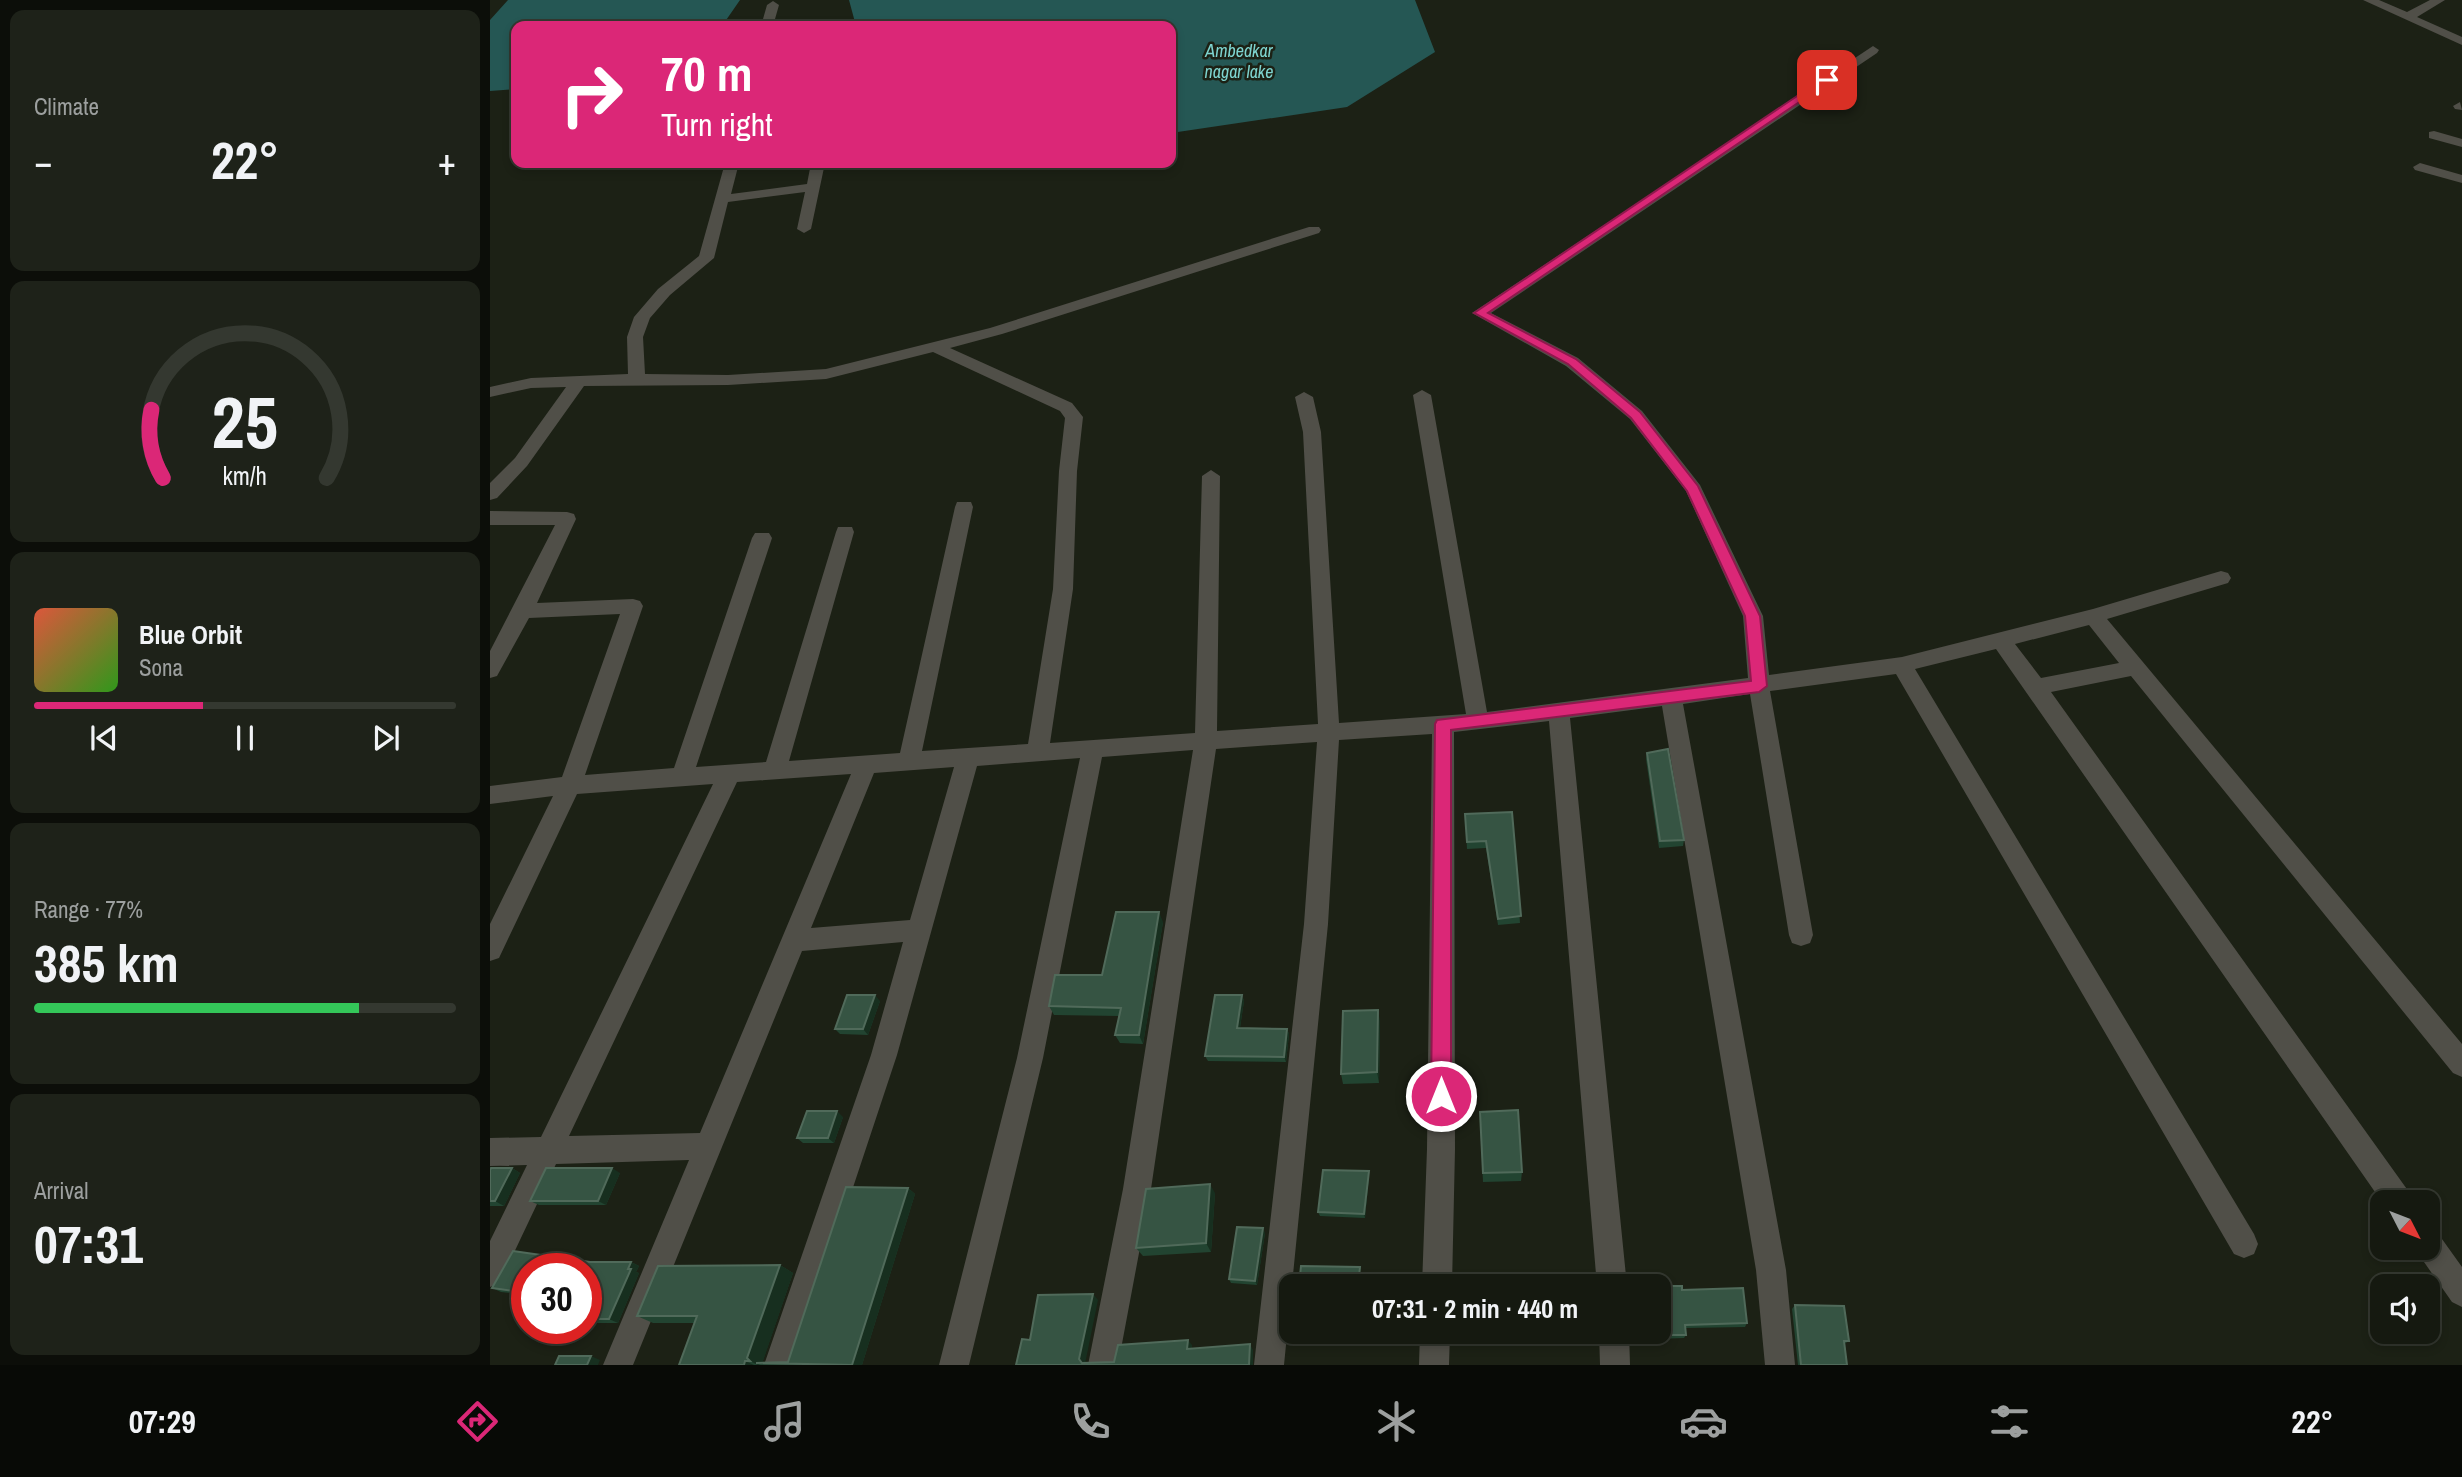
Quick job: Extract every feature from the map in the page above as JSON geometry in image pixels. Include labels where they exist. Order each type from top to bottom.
[{"type":"street","points":[[2369,0],[2462,41]]},
{"type":"street","points":[[2409,16],[2439,0]]},
{"type":"street","points":[[768,21],[773,5]]},
{"type":"street","points":[[1801,935],[1759,686],[1753,616],[1693,489],[1636,415],[1583,370],[1480,313],[1874,50]]},
{"type":"street","points":[[2434,135],[2462,143]]},
{"type":"street","points":[[2420,167],[2462,179]]},
{"type":"street","points":[[637,379],[635,337],[642,317],[664,292],[706,258],[731,168]]},
{"type":"street","points":[[804,229],[817,168]]},
{"type":"street","points":[[722,199],[813,187]]},
{"type":"street","points":[[490,393],[531,383],[637,379],[728,380],[826,374],[1009,327],[1314,230]]},
{"type":"street","points":[[933,346],[1066,407],[1074,417],[1068,471],[1063,589],[1038,751]]},
{"type":"street","points":[[490,494],[521,462],[579,381]]},
{"type":"street","points":[[1422,395],[1478,722]]},
{"type":"street","points":[[1269,1365],[1316,924],[1329,732],[1312,432],[1304,397]]},
{"type":"street","points":[[1103,1365],[1137,1189],[1206,740],[1211,476]]},
{"type":"street","points":[[909,761],[964,507]]},
{"type":"street","points":[[490,518],[567,519],[523,611],[490,670]]},
{"type":"street","points":[[775,770],[845,532]]},
{"type":"street","points":[[682,777],[762,538]]},
{"type":"street","points":[[490,795],[570,785],[730,773],[1478,722],[1902,665],[2093,617],[2221,578]]},
{"type":"street","points":[[490,950],[570,785],[633,606],[523,611]]},
{"type":"street","points":[[2093,617],[2462,1064]]},
{"type":"street","points":[[2000,639],[2391,1190]]},
{"type":"street","points":[[1902,665],[2244,1244]]},
{"type":"street","points":[[2036,687],[2133,668]]},
{"type":"street","points":[[1671,697],[1771,1270],[1780,1365]]},
{"type":"street","points":[[1559,711],[1611,1274]]},
{"type":"street","points":[[1437,1274],[1441,1136],[1443,724]]},
{"type":"street","points":[[954,1365],[1030,1058],[1093,748]]},
{"type":"street","points":[[779,1365],[884,1055],[968,757]]},
{"type":"street","points":[[618,1365],[866,765]]},
{"type":"street","points":[[490,1272],[730,773]]},
{"type":"street","points":[[795,940],[919,930]]},
{"type":"street","points":[[490,1152],[708,1146]]},
{"type":"street","points":[[2440,1260],[2462,1292]]},
{"type":"street","points":[[1434,1365],[1435,1344]]},
{"type":"street","points":[[1614,1344],[1615,1365]]},
{"type":"water","points":[[508,0],[740,0],[725,21],[511,21],[511,89],[490,91],[490,20]]},
{"type":"water","name":"Ambedkar nagar lake","points":[[849,0],[1415,0],[1435,52],[1347,107],[1176,132],[1176,21],[855,21]]},
{"type":"building","points":[[1668,749],[1684,840],[1660,841],[1647,753]]},
{"type":"building","points":[[1512,812],[1521,916],[1498,919],[1486,841],[1467,842],[1465,814]]},
{"type":"building","points":[[1116,912],[1159,912],[1139,1035],[1115,1035],[1121,1008],[1049,1006],[1055,975],[1102,975]]},
{"type":"building","points":[[847,995],[875,995],[863,1029],[835,1029]]},
{"type":"building","points":[[1215,995],[1242,995],[1237,1028],[1287,1029],[1284,1057],[1205,1056]]},
{"type":"building","points":[[1378,1010],[1377,1072],[1341,1074],[1343,1011]]},
{"type":"building","points":[[1518,1110],[1522,1172],[1483,1173],[1480,1112]]},
{"type":"building","points":[[807,1111],[837,1111],[828,1138],[797,1138]]},
{"type":"building","points":[[491,1168],[512,1168],[495,1201],[490,1201]]},
{"type":"building","points":[[546,1168],[612,1168],[598,1201],[530,1201]]},
{"type":"building","points":[[1323,1170],[1369,1171],[1364,1214],[1318,1212]]},
{"type":"building","points":[[1210,1184],[1206,1243],[1136,1248],[1146,1189]]},
{"type":"building","points":[[846,1187],[908,1188],[852,1365],[756,1363],[788,1362]]},
{"type":"building","points":[[1237,1227],[1263,1228],[1255,1281],[1229,1279]]},
{"type":"building","points":[[511,1255],[511,1291],[492,1288]]},
{"type":"building","points":[[602,1262],[631,1262],[628,1269],[631,1269],[609,1319],[602,1319]]},
{"type":"building","points":[[780,1265],[747,1358],[750,1361],[745,1361],[744,1365],[679,1365],[697,1316],[637,1316],[658,1266]]},
{"type":"building","points":[[1301,1266],[1360,1267],[1359,1274],[1300,1274]]},
{"type":"building","points":[[1671,1286],[1682,1286],[1682,1290],[1743,1288],[1747,1323],[1685,1325],[1686,1335],[1671,1335]]},
{"type":"building","points":[[1093,1294],[1079,1359],[1082,1363],[1114,1362],[1118,1345],[1188,1340],[1187,1349],[1250,1344],[1249,1365],[1016,1365],[1022,1339],[1030,1340],[1038,1295]]},
{"type":"building","points":[[1795,1305],[1844,1306],[1849,1341],[1844,1341],[1847,1365],[1801,1365]]},
{"type":"building","points":[[559,1356],[591,1356],[587,1365],[555,1365]]},
{"type":"route","points":[[1441,1096],[1443,724],[1478,722],[1759,686],[1753,616],[1693,489],[1636,415],[1572,362],[1480,313],[1827,80]]}]
